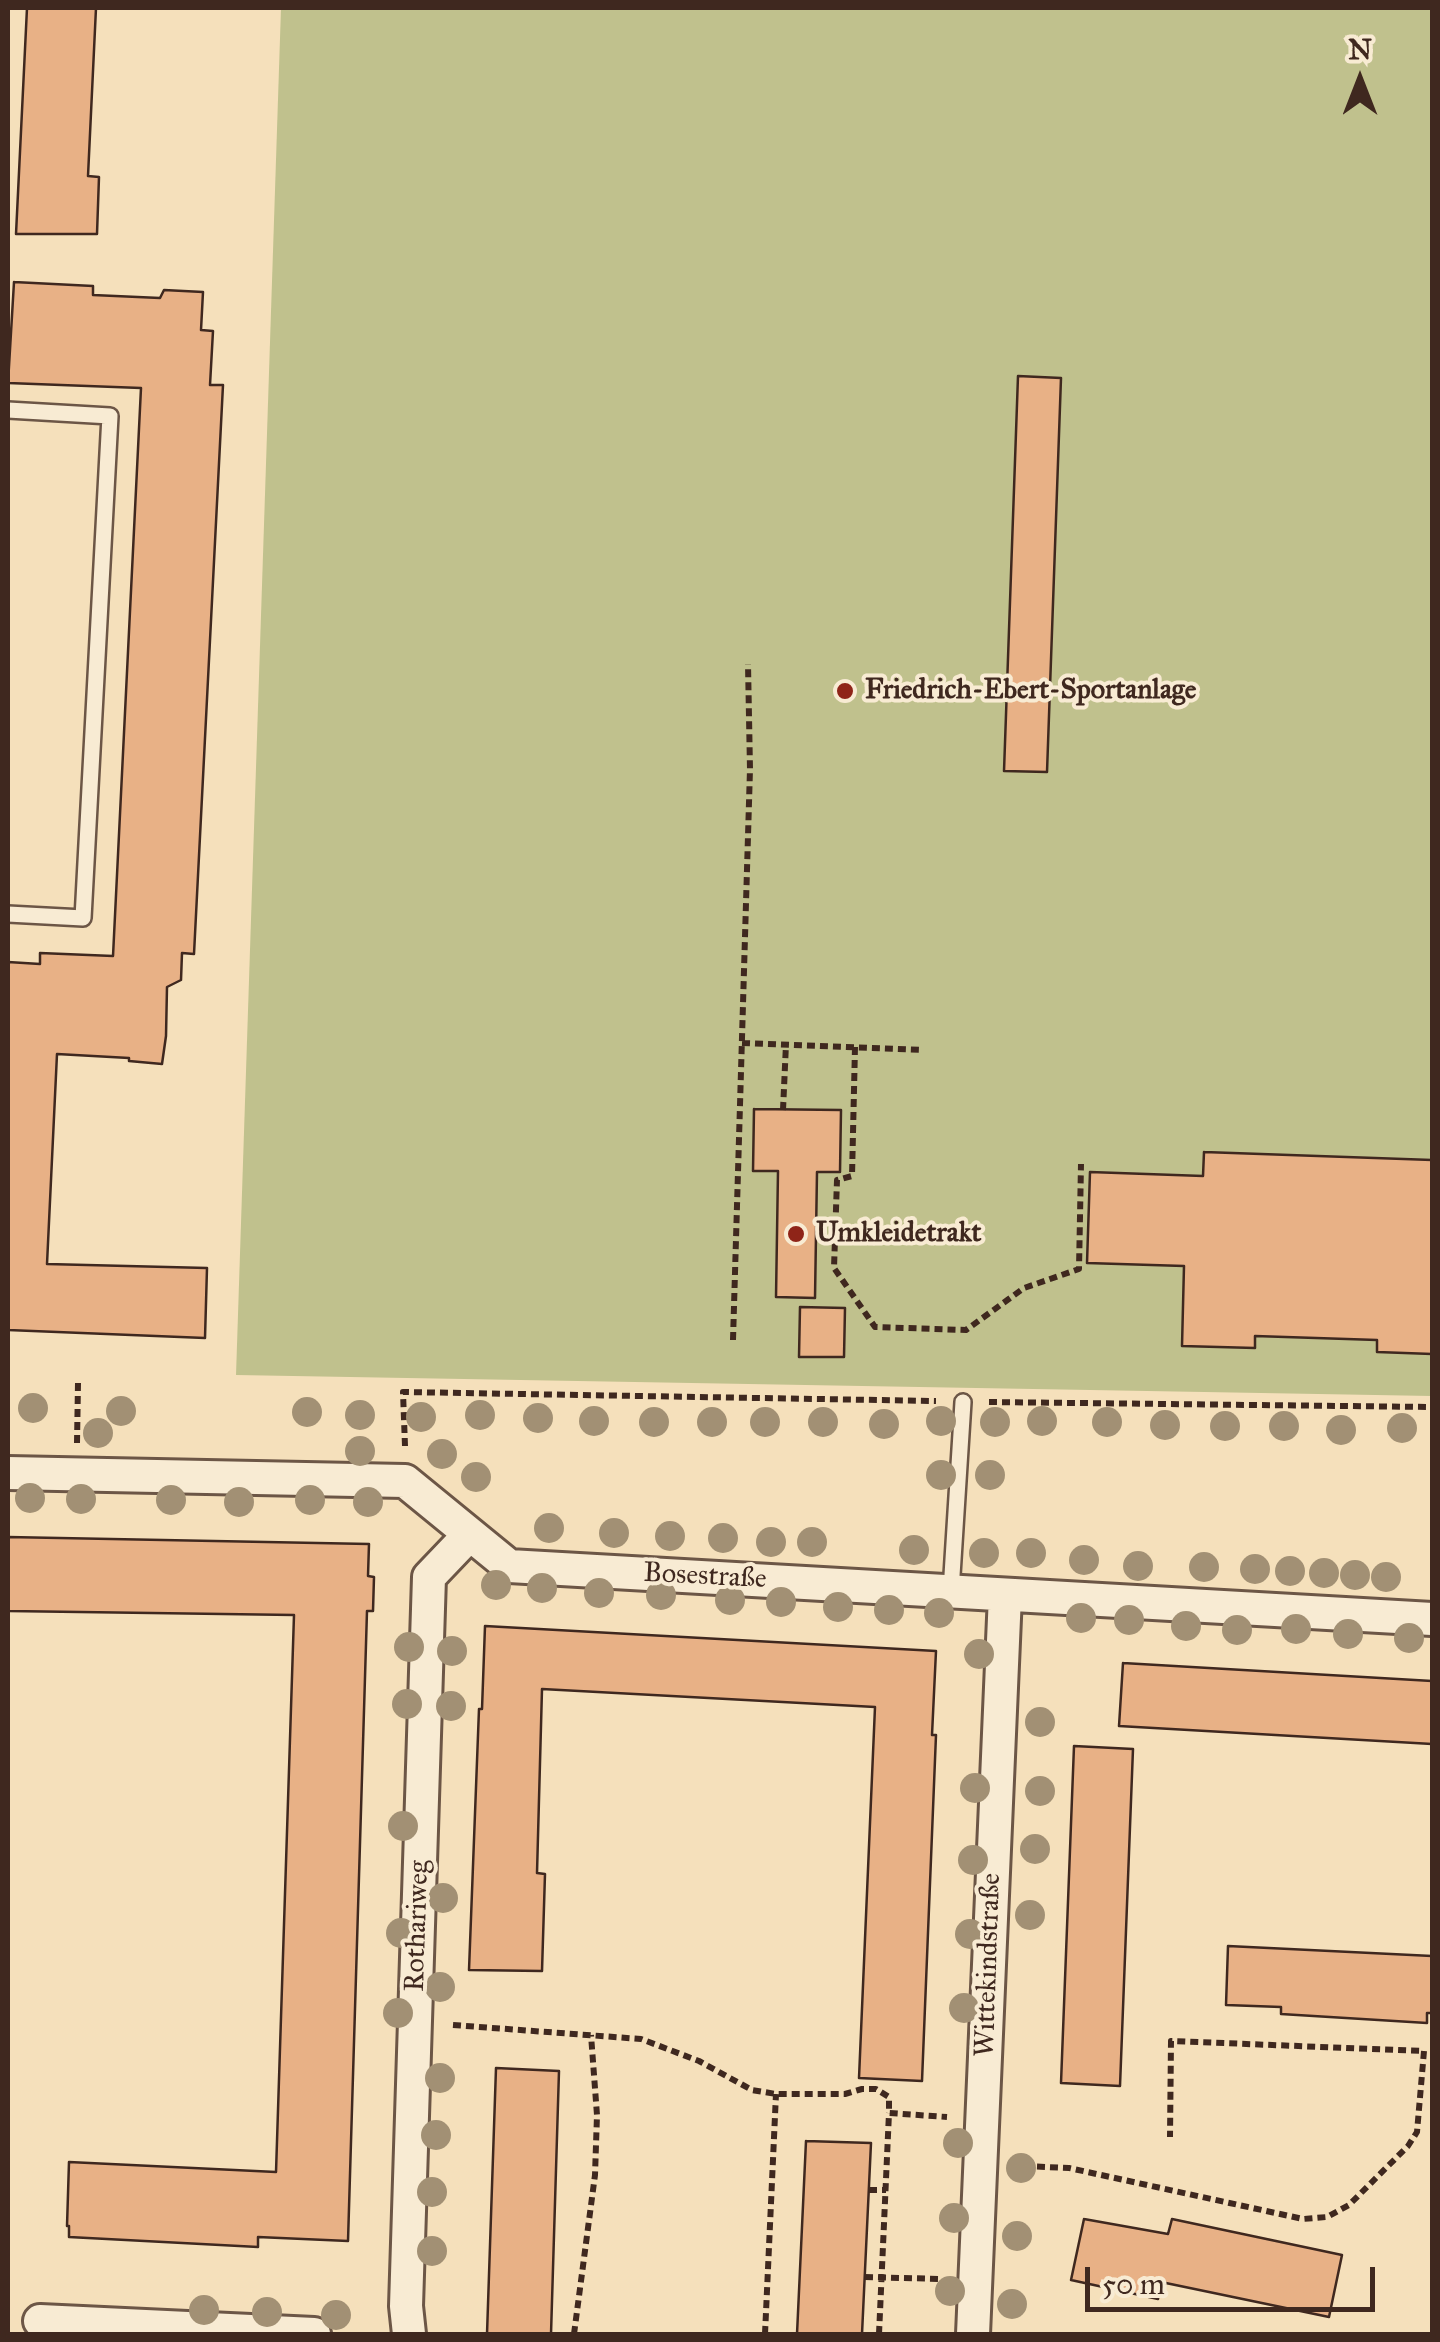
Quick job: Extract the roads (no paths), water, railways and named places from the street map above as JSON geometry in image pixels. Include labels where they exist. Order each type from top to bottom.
[{"type":"street","name":"Bosestraße","points":[[8,1473],[404,1481],[509,1566],[1432,1619]]},
{"type":"street","name":"Rothariweg","points":[[409,2334],[407,2288],[429,1577],[470,1534]]},
{"type":"street","name":"Wittekindstraße","points":[[973,2334],[1005,1594]]},
{"type":"street","points":[[40,2321],[314,2334]]},
{"type":"lane","points":[[8,410],[110,416],[83,918],[8,914]]},
{"type":"lane","points":[[951,1592],[963,1402]]},
{"type":"place","name":"Friedrich-Ebert-Sportanlage","points":[[845,691]]},
{"type":"place","name":"Umkleidetrakt","points":[[796,1234]]}]
